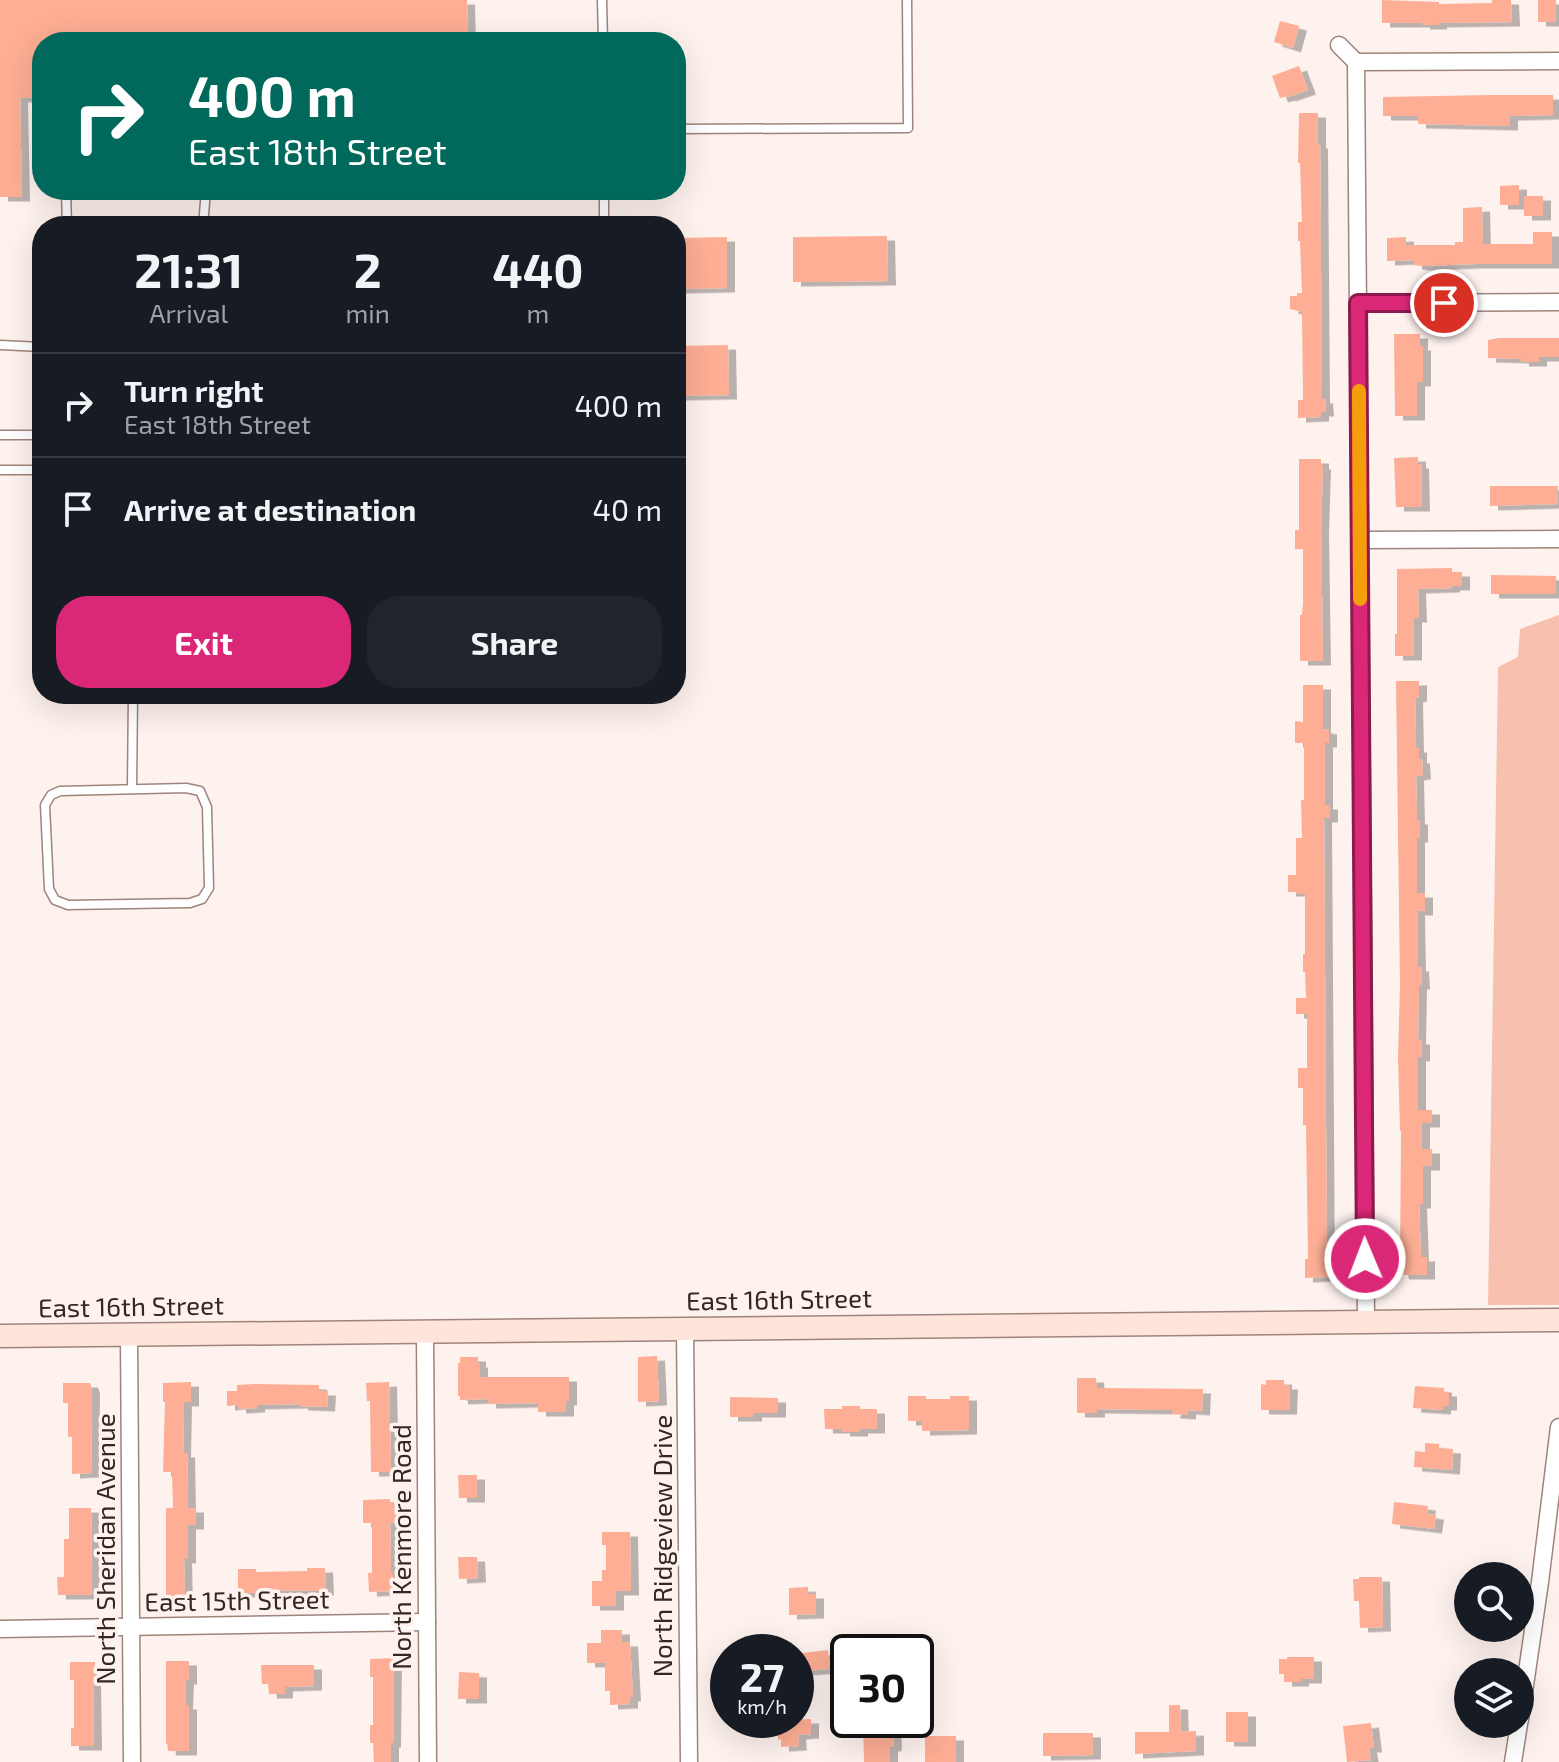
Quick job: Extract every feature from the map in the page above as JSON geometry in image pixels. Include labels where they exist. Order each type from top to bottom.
[{"type":"street","points":[[1339,45],[1356,62],[1366,1321]]},
{"type":"street","points":[[1356,62],[1559,61]]},
{"type":"street","points":[[1358,303],[1559,302]]},
{"type":"street","points":[[1360,540],[1559,539]]},
{"type":"street","name":"East 16th Street","points":[[0,1336],[1559,1320]]},
{"type":"street","name":"North Ridgeview Drive","points":[[685,1329],[689,1762]]},
{"type":"street","name":"North Kenmore Road","points":[[425,1332],[428,1762]]},
{"type":"street","name":"North Sheridan Avenue","points":[[129,1335],[132,1762]]},
{"type":"street","points":[[1529,1658],[1559,1427]]},
{"type":"street","name":"East 15th Street","points":[[0,1629],[427,1622]]},
{"type":"street","points":[[1513,1762],[1517,1738]]},
{"type":"lane","points":[[602,0],[603,32]]},
{"type":"lane","points":[[686,129],[908,128],[907,0]]},
{"type":"lane","points":[[0,345],[32,347]]},
{"type":"lane","points":[[0,435],[32,435]]},
{"type":"lane","points":[[0,470],[32,470]]},
{"type":"lane","points":[[132,789],[133,704]]},
{"type":"lane","points":[[186,788],[200,791],[207,807],[209,888],[202,899],[190,903],[68,905],[55,900],[49,889],[45,805],[51,795],[60,791],[132,789],[186,788]]},
{"type":"shaded area","points":[[1559,615],[1559,1305],[1488,1305],[1498,667],[1518,657],[1520,629]]},
{"type":"building","points":[[0,0],[467,0],[468,32],[32,32],[32,97],[20,98],[22,197],[0,197]]},
{"type":"building","points":[[1382,0],[1439,4],[1511,0],[1512,22],[1439,25],[1382,23]]},
{"type":"building","points":[[1538,0],[1556,0],[1556,22],[1538,22]]},
{"type":"building","points":[[1280,21],[1299,26],[1293,48],[1274,42]]},
{"type":"building","points":[[1299,66],[1308,90],[1280,98],[1272,76]]},
{"type":"building","points":[[1553,95],[1553,115],[1510,116],[1510,126],[1418,124],[1418,116],[1383,116],[1383,97]]},
{"type":"building","points":[[1299,113],[1318,113],[1322,399],[1325,399],[1326,412],[1321,412],[1321,417],[1298,418],[1298,400],[1303,400],[1302,312],[1290,309],[1290,296],[1302,293],[1298,241],[1298,222],[1302,222]]},
{"type":"building","points":[[1519,185],[1519,205],[1500,205],[1500,186]]},
{"type":"building","points":[[1524,196],[1543,196],[1543,216],[1524,216]]},
{"type":"building","points":[[1482,207],[1483,244],[1533,244],[1533,232],[1552,232],[1552,264],[1421,266],[1414,265],[1414,260],[1387,261],[1387,238],[1406,237],[1406,245],[1455,245],[1455,242],[1463,242],[1463,208]]},
{"type":"building","points":[[887,236],[888,281],[793,282],[793,237]]},
{"type":"building","points":[[727,237],[727,288],[686,289],[686,238]]},
{"type":"building","points":[[1394,334],[1420,334],[1423,382],[1417,382],[1417,416],[1395,416]]},
{"type":"building","points":[[1559,338],[1559,357],[1539,357],[1539,362],[1488,358],[1488,340]]},
{"type":"building","points":[[728,345],[729,395],[686,396],[686,346]]},
{"type":"building","points":[[1418,457],[1418,464],[1421,464],[1422,507],[1396,507],[1394,458]]},
{"type":"building","points":[[1299,459],[1321,459],[1323,465],[1323,661],[1300,661],[1303,549],[1295,549],[1295,530],[1299,530]]},
{"type":"building","points":[[1490,486],[1558,486],[1558,504],[1490,506]]},
{"type":"building","points":[[1452,568],[1452,572],[1462,572],[1462,586],[1418,589],[1419,618],[1414,618],[1414,656],[1395,656],[1397,569]]},
{"type":"building","points":[[1491,575],[1556,576],[1556,594],[1491,594]]},
{"type":"building","points":[[1396,681],[1419,681],[1419,697],[1415,698],[1416,748],[1419,748],[1419,759],[1422,759],[1423,775],[1416,776],[1417,820],[1420,820],[1417,893],[1425,893],[1425,911],[1417,911],[1418,967],[1421,967],[1422,985],[1419,985],[1418,1040],[1422,1040],[1422,1057],[1418,1057],[1418,1110],[1432,1110],[1432,1123],[1422,1123],[1422,1149],[1432,1149],[1432,1166],[1423,1166],[1423,1204],[1419,1204],[1421,1257],[1427,1257],[1427,1275],[1401,1275],[1400,1270]]},
{"type":"building","points":[[1303,685],[1323,685],[1323,729],[1329,730],[1329,743],[1325,743],[1325,805],[1330,805],[1330,818],[1324,818],[1327,1277],[1305,1278],[1305,1259],[1308,1259],[1306,1125],[1303,1125],[1303,1088],[1298,1088],[1298,1068],[1307,1068],[1307,1014],[1296,1014],[1296,998],[1306,998],[1303,972],[1305,894],[1288,892],[1288,875],[1296,875],[1296,838],[1302,838],[1304,743],[1295,743],[1295,721],[1303,722]]},
{"type":"building","points":[[657,1356],[659,1401],[638,1402],[638,1357]]},
{"type":"building","points":[[460,1357],[478,1357],[480,1377],[569,1377],[566,1412],[538,1412],[538,1403],[488,1404],[488,1399],[460,1400]]},
{"type":"building","points":[[1077,1378],[1096,1378],[1097,1388],[1203,1389],[1202,1411],[1188,1410],[1188,1415],[1172,1414],[1173,1410],[1097,1409],[1097,1413],[1077,1413]]},
{"type":"building","points":[[1266,1380],[1284,1380],[1284,1385],[1290,1385],[1289,1410],[1261,1410],[1261,1384],[1266,1385]]},
{"type":"building","points":[[191,1382],[191,1402],[184,1402],[183,1453],[187,1453],[188,1508],[196,1508],[196,1525],[188,1525],[188,1559],[184,1559],[185,1598],[166,1598],[166,1508],[173,1508],[172,1472],[163,1472],[163,1383]]},
{"type":"building","points":[[389,1382],[391,1472],[371,1472],[370,1401],[367,1401],[366,1383]]},
{"type":"building","points":[[63,1383],[90,1383],[92,1389],[91,1473],[72,1474],[72,1437],[68,1437],[68,1403],[63,1403]]},
{"type":"building","points":[[237,1385],[319,1385],[319,1391],[328,1391],[327,1407],[300,1404],[257,1405],[257,1408],[238,1409],[238,1405],[227,1406],[227,1391],[237,1391]]},
{"type":"building","points":[[1415,1386],[1444,1388],[1444,1392],[1449,1392],[1449,1406],[1443,1406],[1443,1410],[1413,1408]]},
{"type":"building","points":[[908,1396],[950,1399],[950,1396],[969,1396],[969,1430],[922,1431],[922,1421],[908,1421]]},
{"type":"building","points":[[730,1397],[778,1398],[778,1413],[730,1417]]},
{"type":"building","points":[[842,1406],[877,1409],[877,1429],[842,1432],[842,1429],[825,1429],[824,1409],[842,1409]]},
{"type":"building","points":[[1425,1443],[1453,1449],[1452,1470],[1414,1467],[1415,1451],[1425,1452]]},
{"type":"building","points":[[458,1475],[477,1475],[477,1498],[459,1498]]},
{"type":"building","points":[[390,1499],[394,1502],[395,1522],[390,1523],[393,1591],[369,1592],[372,1523],[363,1523],[363,1500]]},
{"type":"building","points":[[1394,1502],[1428,1506],[1427,1514],[1436,1515],[1434,1529],[1392,1524]]},
{"type":"building","points":[[69,1508],[91,1508],[92,1595],[58,1595],[57,1577],[64,1577],[64,1539],[69,1539]]},
{"type":"building","points":[[602,1532],[630,1532],[631,1591],[616,1591],[616,1606],[592,1606],[592,1581],[602,1581],[602,1570],[606,1570],[606,1545],[602,1545]]},
{"type":"building","points":[[458,1557],[477,1557],[478,1578],[459,1579]]},
{"type":"building","points":[[307,1568],[325,1568],[326,1591],[256,1590],[256,1593],[238,1593],[238,1569],[256,1569],[256,1572],[307,1571]]},
{"type":"building","points":[[1382,1577],[1383,1627],[1360,1628],[1359,1601],[1354,1601],[1353,1579]]},
{"type":"building","points":[[808,1587],[808,1594],[816,1594],[816,1614],[789,1615],[789,1588]]},
{"type":"building","points":[[601,1630],[622,1630],[622,1642],[630,1642],[633,1697],[630,1697],[630,1704],[610,1705],[610,1691],[605,1691],[605,1663],[587,1663],[587,1643],[601,1643]]},
{"type":"building","points":[[828,1650],[830,1669],[814,1670],[814,1652]]},
{"type":"building","points":[[1314,1657],[1314,1679],[1284,1682],[1284,1674],[1279,1674],[1279,1659]]},
{"type":"building","points":[[394,1658],[391,1762],[374,1762],[373,1743],[370,1743],[373,1677],[370,1677],[370,1659]]},
{"type":"building","points":[[166,1661],[189,1661],[185,1705],[189,1705],[189,1751],[168,1751],[166,1744]]},
{"type":"building","points":[[70,1662],[95,1662],[94,1746],[71,1746],[74,1680],[70,1680]]},
{"type":"building","points":[[261,1665],[314,1665],[314,1686],[285,1687],[285,1694],[269,1694],[268,1684],[262,1684]]},
{"type":"building","points":[[459,1672],[479,1673],[479,1699],[458,1699]]},
{"type":"building","points":[[1169,1705],[1180,1705],[1181,1732],[1196,1731],[1196,1751],[1135,1754],[1135,1732],[1169,1732]]},
{"type":"building","points":[[1226,1712],[1248,1712],[1248,1742],[1226,1742]]},
{"type":"building","points":[[1371,1723],[1374,1748],[1369,1748],[1371,1760],[1347,1762],[1343,1726]]},
{"type":"building","points":[[1043,1733],[1093,1733],[1093,1755],[1043,1756]]},
{"type":"building","points":[[956,1736],[956,1762],[925,1762],[925,1738]]},
{"type":"building","points":[[778,1738],[798,1738],[799,1746],[781,1747],[781,1739]]},
{"type":"building","points":[[863,1738],[894,1738],[890,1762],[864,1762]]},
{"type":"slow traffic","points":[[1359,391],[1360,599]]},
{"type":"route","points":[[1365,1259],[1358,303],[1444,303]]}]
